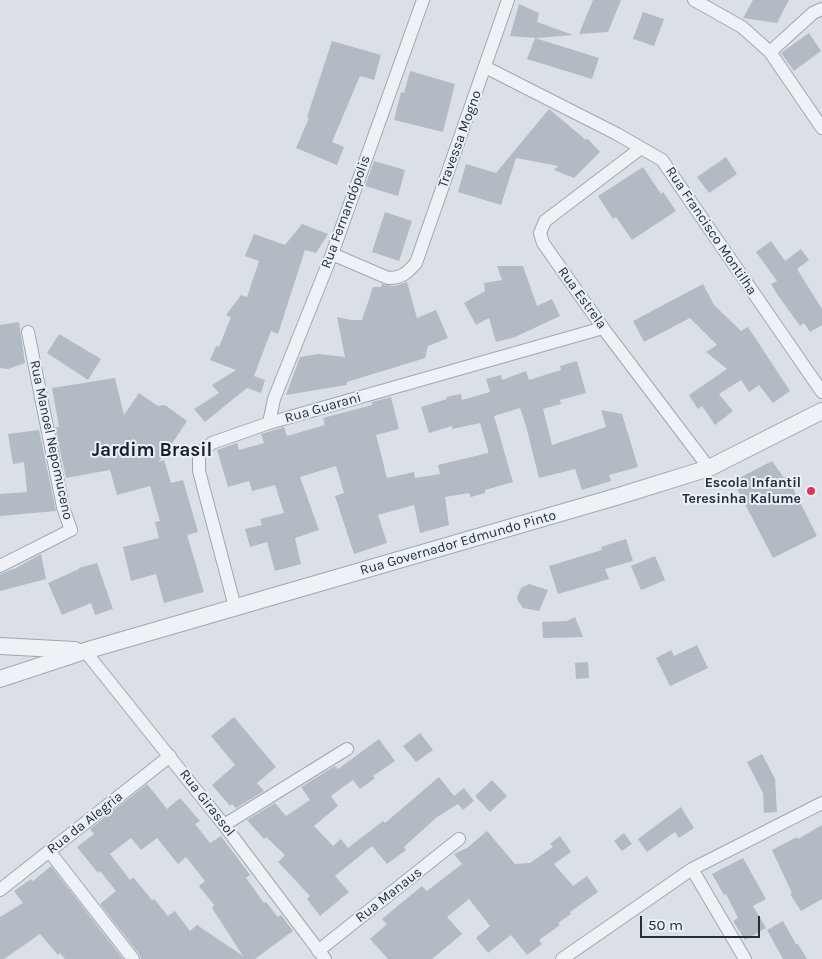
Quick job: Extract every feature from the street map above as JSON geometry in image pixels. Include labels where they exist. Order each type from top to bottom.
[{"type":"street","name":"Rua Fernandópolis","points":[[269,423],[274,400],[332,254],[423,0]]},
{"type":"street","name":"Travessa Mogno","points":[[332,254],[388,278],[398,278],[406,274],[416,264],[508,0]]},
{"type":"street","points":[[694,0],[742,27],[770,52],[822,128]]},
{"type":"street","points":[[770,52],[813,13],[822,9]]},
{"type":"street","name":"Rua Francisco Montilha","points":[[485,67],[662,160],[822,392]]},
{"type":"street","name":"Rua Estrela","points":[[641,148],[545,222],[540,233],[543,243],[603,328],[709,468]]},
{"type":"street","name":"Rua Guarani","points":[[236,606],[199,471],[199,454],[212,443],[269,423],[603,328]]},
{"type":"street","name":"Rua Manoel Nepomuceno","points":[[0,566],[71,530],[63,507],[28,332]]},
{"type":"street","name":"Rua Governador Edmundo Pinto","points":[[0,680],[85,651],[619,496],[709,468],[822,411]]},
{"type":"street","points":[[0,646],[85,651]]},
{"type":"street","name":"Rua Girassol","points":[[85,651],[224,825],[322,955]]},
{"type":"street","points":[[224,825],[347,749]]},
{"type":"street","name":"Rua da Alegria","points":[[0,890],[170,756]]},
{"type":"street","points":[[564,958],[692,869],[822,803]]},
{"type":"street","name":"Rua Manaus","points":[[322,955],[459,839]]},
{"type":"street","points":[[50,851],[133,959]]},
{"type":"street","points":[[692,869],[745,959]]},
{"type":"building","points":[[593,0],[621,0],[608,32],[579,34]]},
{"type":"building","points":[[753,0],[789,0],[777,23],[743,18]]},
{"type":"building","points":[[519,4],[539,13],[537,22],[573,35],[537,38],[510,36]]},
{"type":"building","points":[[643,12],[664,19],[654,46],[633,39]]},
{"type":"building","points":[[809,33],[821,51],[794,71],[781,53]]},
{"type":"building","points":[[535,38],[599,58],[592,79],[527,59]]},
{"type":"building","points":[[332,41],[381,55],[374,80],[360,76],[332,142],[344,147],[337,165],[296,148],[309,118],[307,117]]},
{"type":"building","points":[[410,71],[455,84],[443,132],[394,120],[401,92],[404,93]]},
{"type":"building","points":[[549,109],[586,140],[587,138],[600,152],[574,178],[554,170],[558,166],[516,158],[501,205],[458,192],[466,164],[496,173]]},
{"type":"building","points":[[726,157],[737,174],[709,193],[697,177]]},
{"type":"building","points":[[374,161],[405,170],[398,196],[365,186]]},
{"type":"building","points":[[643,167],[661,194],[663,192],[676,211],[632,240],[616,217],[613,219],[598,196]]},
{"type":"building","points":[[385,212],[412,221],[399,261],[372,252]]},
{"type":"building","points":[[302,224],[328,234],[316,253],[305,250],[278,334],[271,331],[254,376],[265,380],[261,393],[247,388],[205,422],[194,409],[219,393],[212,385],[236,370],[210,360],[216,346],[219,347],[231,317],[226,315],[241,295],[247,297],[259,261],[245,256],[254,234],[285,245]]},
{"type":"building","points":[[771,241],[785,261],[801,249],[809,260],[797,269],[822,309],[822,325],[810,332],[804,323],[800,326],[777,294],[771,284],[777,281],[756,252]]},
{"type":"building","points":[[497,266],[523,266],[537,306],[552,299],[560,316],[515,337],[496,342],[489,318],[476,325],[464,303],[485,291],[484,283],[502,280]]},
{"type":"building","points":[[407,282],[417,318],[436,310],[448,338],[428,346],[425,358],[347,382],[347,385],[286,395],[300,357],[318,354],[345,357],[337,317],[362,320],[373,287],[381,287],[382,284],[394,286]]},
{"type":"building","points":[[703,284],[714,305],[741,331],[748,327],[790,391],[773,403],[759,385],[749,392],[741,380],[719,394],[733,411],[715,425],[702,406],[698,409],[689,395],[727,369],[706,352],[717,345],[690,318],[644,342],[633,321]]},
{"type":"building","points":[[19,322],[25,363],[8,369],[0,368],[0,325]]},
{"type":"building","points":[[59,334],[101,359],[88,380],[47,353]]},
{"type":"building","points":[[577,361],[586,393],[560,400],[561,404],[543,409],[552,445],[606,427],[601,410],[622,414],[638,467],[609,475],[611,481],[582,490],[575,469],[539,478],[520,408],[494,416],[513,482],[485,490],[485,493],[471,497],[469,493],[445,497],[449,525],[420,533],[414,505],[378,515],[387,543],[354,554],[335,496],[344,493],[336,466],[300,477],[319,530],[295,538],[301,564],[275,571],[267,542],[250,547],[245,529],[262,525],[260,519],[284,513],[275,485],[252,491],[249,481],[228,487],[217,450],[237,443],[239,450],[264,443],[261,434],[284,427],[287,436],[325,425],[323,418],[372,405],[372,402],[391,397],[399,429],[376,435],[387,478],[414,472],[415,478],[440,474],[438,465],[488,453],[488,450],[480,423],[452,429],[452,426],[429,433],[421,407],[447,399],[446,397],[461,394],[462,400],[490,392],[486,379],[501,375],[502,380],[526,371],[529,380],[561,370],[560,366]]},
{"type":"building","points":[[115,378],[124,415],[139,393],[158,406],[165,405],[187,421],[158,462],[164,460],[171,483],[183,480],[198,532],[187,535],[204,592],[164,603],[156,574],[131,581],[123,547],[159,538],[155,522],[160,521],[150,486],[117,495],[110,470],[66,478],[55,427],[59,427],[52,388]]},
{"type":"building","points":[[39,430],[56,511],[0,516],[0,494],[27,492],[24,462],[13,464],[8,434]]},
{"type":"building","points":[[772,461],[784,478],[787,476],[817,536],[773,558],[733,481]]},
{"type":"building","points":[[626,539],[633,561],[605,569],[609,579],[558,594],[549,566],[602,550],[601,547]]},
{"type":"building","points":[[41,554],[46,579],[0,591],[0,574],[16,568]]},
{"type":"building","points":[[655,556],[665,580],[641,590],[631,566]]},
{"type":"building","points":[[97,563],[113,609],[95,615],[91,603],[62,615],[48,583],[79,568]]},
{"type":"building","points":[[529,584],[548,590],[539,611],[523,608],[518,601],[517,597],[521,588]]},
{"type":"building","points":[[575,617],[583,637],[543,638],[542,622],[567,621]]},
{"type":"building","points":[[697,645],[708,668],[670,686],[656,658],[671,650],[674,656]]},
{"type":"building","points":[[588,662],[589,678],[576,679],[575,663]]},
{"type":"building","points":[[234,717],[276,767],[257,783],[264,791],[236,808],[232,804],[230,806],[212,785],[235,765],[211,736]]},
{"type":"building","points":[[420,733],[433,750],[416,762],[403,746]]},
{"type":"building","points":[[379,739],[395,761],[373,776],[375,778],[360,789],[353,780],[331,796],[338,806],[314,826],[333,846],[341,839],[348,848],[383,821],[385,823],[439,777],[454,796],[464,788],[474,801],[463,810],[458,804],[437,817],[404,847],[406,850],[387,864],[372,846],[335,876],[349,892],[320,916],[307,899],[310,896],[278,862],[285,855],[266,837],[264,839],[247,820],[275,803],[286,816],[310,800],[301,787],[335,766],[338,769]]},
{"type":"building","points":[[762,754],[775,779],[777,812],[764,813],[763,793],[747,762]]},
{"type":"building","points":[[492,780],[507,796],[490,812],[475,796]]},
{"type":"building","points":[[147,784],[167,809],[180,798],[200,821],[195,824],[210,843],[221,836],[250,875],[246,878],[264,903],[266,902],[278,917],[281,915],[293,931],[255,959],[141,959],[100,904],[116,891],[100,871],[98,873],[77,847],[94,834],[90,829]],"holes":[[[131,838],[141,850],[157,838],[178,864],[186,857],[205,881],[199,886],[214,905],[212,908],[243,956],[197,925],[190,931],[175,911],[168,916],[133,877],[130,880],[110,854]]]},
{"type":"building","points":[[681,807],[694,828],[679,838],[675,832],[647,852],[638,839]]},
{"type":"building","points":[[822,825],[822,899],[801,911],[790,894],[792,893],[772,850],[797,837],[798,839]]},
{"type":"building","points":[[487,831],[515,864],[530,863],[553,847],[550,844],[560,836],[571,852],[554,864],[573,886],[587,876],[598,892],[570,912],[571,914],[558,923],[560,925],[539,940],[542,944],[527,955],[511,935],[488,953],[476,938],[490,926],[469,899],[447,917],[462,934],[432,959],[388,959],[370,939],[387,924],[382,919],[422,886],[427,891],[462,864],[454,854],[467,848]]},
{"type":"building","points":[[624,833],[632,844],[622,851],[614,841]]},
{"type":"building","points":[[743,858],[766,899],[753,906],[766,928],[745,940],[733,921],[738,918],[726,894],[724,895],[712,874]]},
{"type":"building","points":[[51,866],[123,959],[65,959],[60,953],[58,955],[40,934],[4,959],[0,959],[0,917],[23,903],[14,891],[31,879],[33,881]]},
{"type":"building","points":[[783,921],[807,959],[783,959],[767,930]]},
{"type":"place","name":"Escola Infantil Teresinha Kalume","points":[[811,491]]},
{"type":"district","name":"Jardim Brasil","points":[[152,451]]}]
